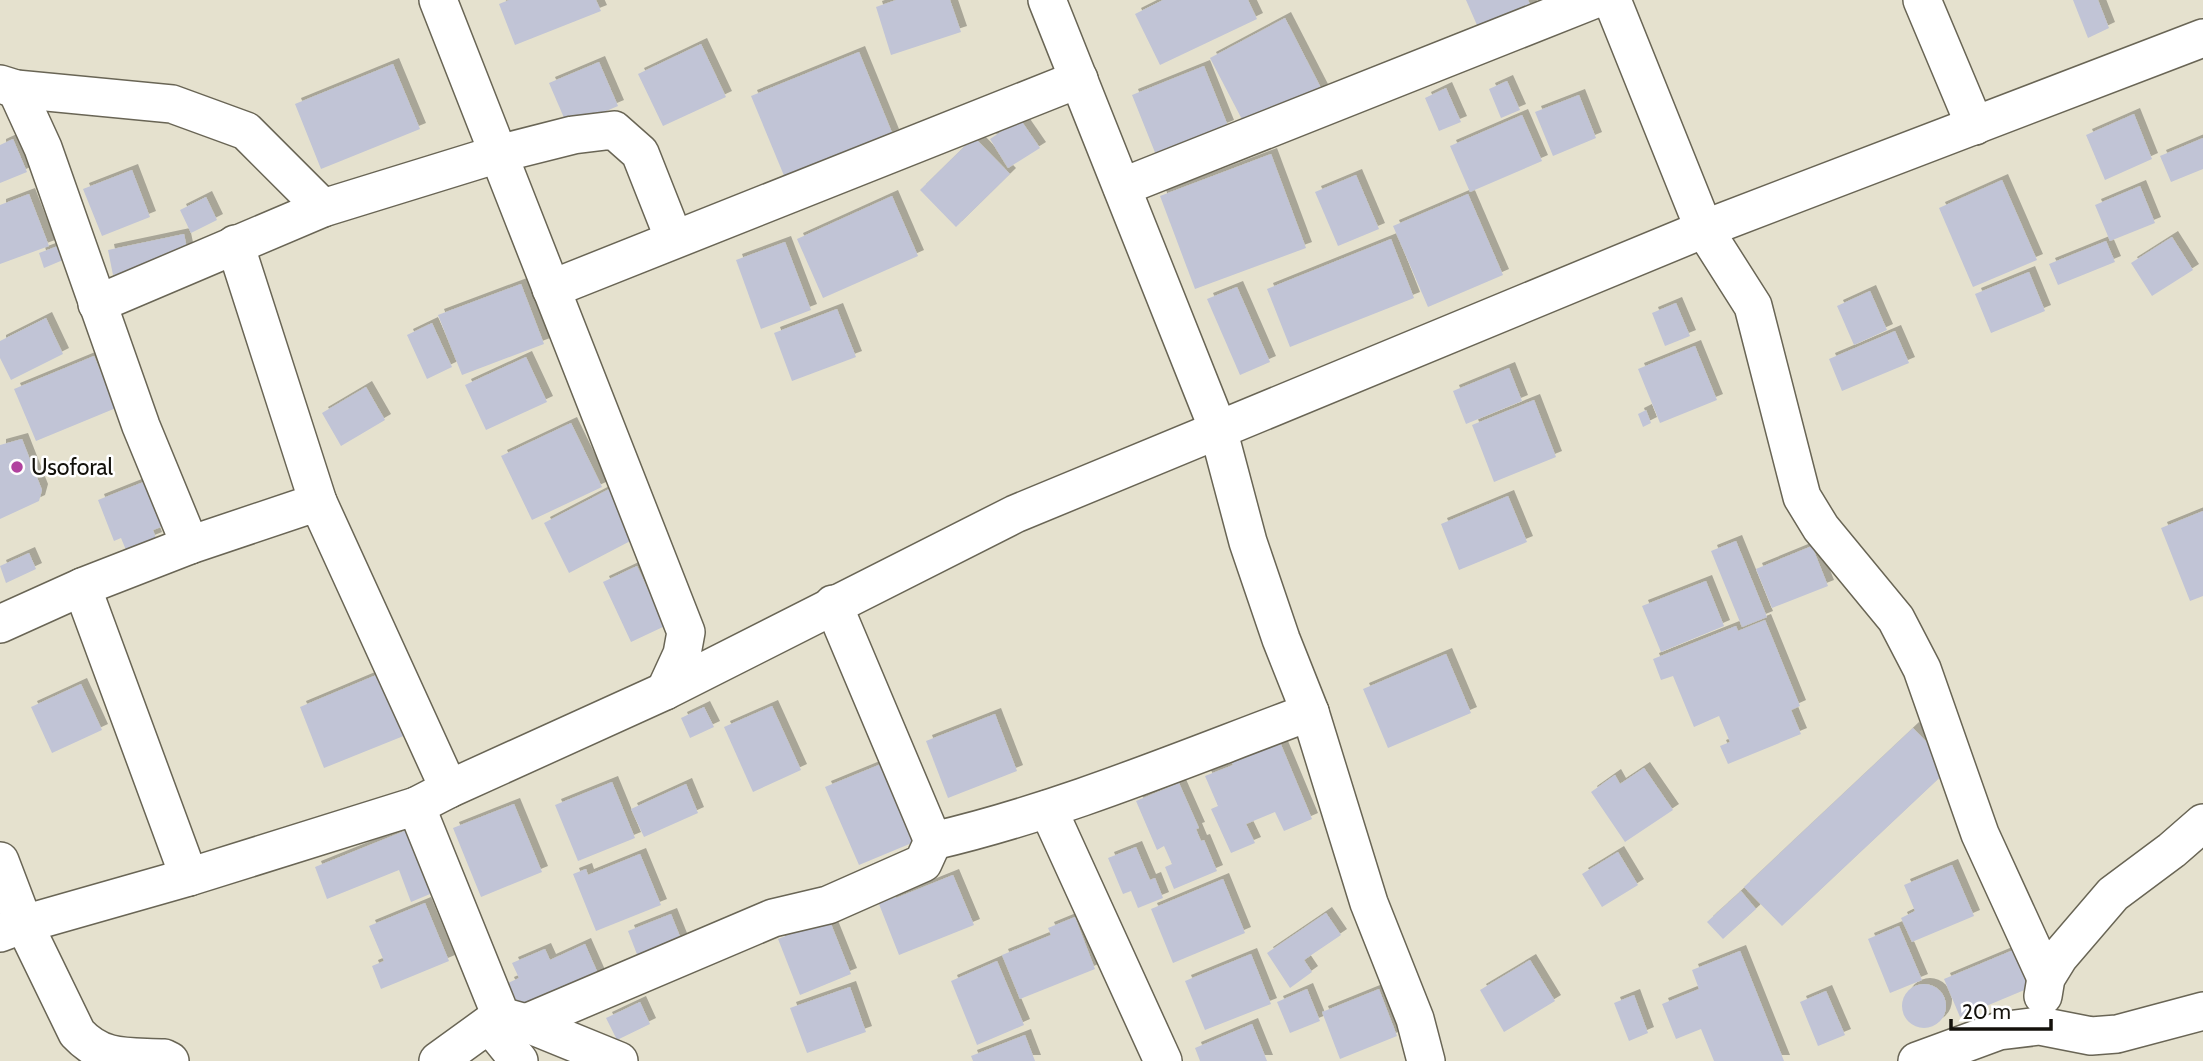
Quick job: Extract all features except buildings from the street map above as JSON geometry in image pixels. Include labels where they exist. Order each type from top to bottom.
[{"type":"street","points":[[438,0],[686,632],[682,654],[665,691]]},
{"type":"street","points":[[1047,0],[1218,429],[1248,541],[1281,639],[1310,712],[1369,903],[1415,1019],[1426,1061]]},
{"type":"street","points":[[1122,187],[1592,0]]},
{"type":"street","points":[[1612,0],[1704,229],[1753,306],[1802,497],[1821,528],[1896,619],[1922,669],[1980,834],[2046,978]]},
{"type":"street","points":[[1922,0],[1975,126]]},
{"type":"street","points":[[12,929],[416,806],[665,691],[1015,514],[1704,229],[2203,38]]},
{"type":"street","points":[[551,289],[1079,79]]},
{"type":"street","points":[[8,87],[172,104],[246,131],[323,208]]},
{"type":"street","points":[[8,87],[43,148],[141,426],[190,545]]},
{"type":"street","points":[[97,304],[323,208],[498,154],[573,135],[614,130],[640,153],[674,239]]},
{"type":"street","points":[[235,244],[318,502],[449,789]]},
{"type":"street","points":[[0,624],[82,587],[190,545],[318,502]]},
{"type":"street","points":[[82,587],[189,877]]},
{"type":"street","points":[[526,1023],[772,918],[828,905],[923,863],[933,841],[833,604]]},
{"type":"street","points":[[933,841],[993,827],[1048,809],[1310,712]]},
{"type":"street","points":[[416,806],[501,1016],[526,1023],[619,1061]]},
{"type":"street","points":[[1048,809],[1163,1061]]},
{"type":"street","points":[[2040,1027],[2046,978],[2059,957],[2113,894],[2203,823]]},
{"type":"street","points":[[0,860],[12,929],[77,1032],[89,1046],[110,1056],[164,1058],[170,1061]]},
{"type":"street","points":[[1917,1061],[1999,1031],[2040,1027],[2091,1036],[2117,1034],[2203,1011]]},
{"type":"street","points":[[438,1061],[489,1024],[519,1061]]},
{"type":"place","name":"Usoforal","points":[[17,467]]}]
